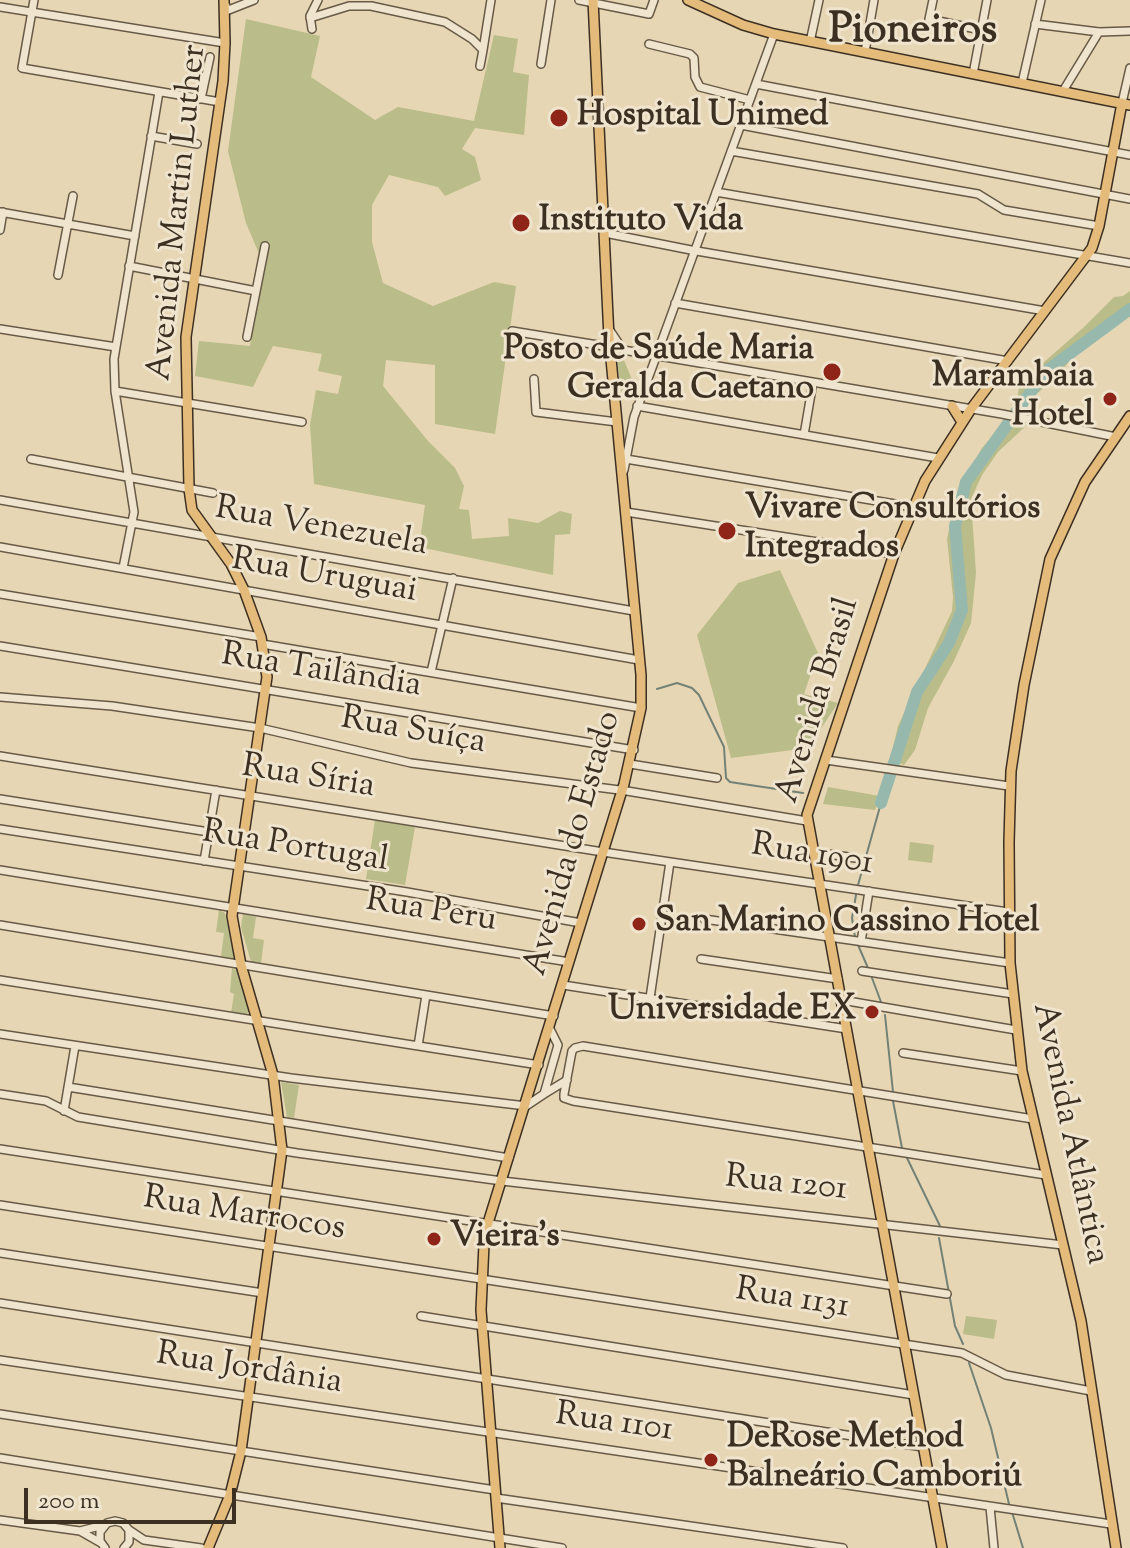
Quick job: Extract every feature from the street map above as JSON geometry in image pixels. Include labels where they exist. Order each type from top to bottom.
[{"type":"main road","points":[[688,0],[734,22],[774,34],[1126,104]]},
{"type":"main road","name":"Avenida do Estado","points":[[500,1543],[481,1326],[481,1279],[488,1223],[606,852],[634,750],[641,708],[610,347],[593,1]]},
{"type":"main road","name":"Avenida Martin Luther","points":[[208,1548],[230,1495],[241,1451],[282,1150],[273,1075],[241,965],[232,907],[266,690],[262,640],[231,564],[192,510],[189,489],[186,337],[220,102],[225,4]]},
{"type":"main road","name":"Avenida Brasil","points":[[942,1548],[831,937],[807,821],[808,809],[894,554],[913,507],[938,458],[971,409],[1088,256],[1099,226],[1112,152],[1126,104]]},
{"type":"main road","points":[[952,406],[962,422]]},
{"type":"main road","name":"Avenida Atlântica","points":[[1116,1548],[1081,1321],[1022,1071],[1016,1030],[1008,912],[1009,786],[1024,685],[1050,559],[1085,482],[1130,416]]},
{"type":"street","points":[[34,0],[22,68],[220,102]]},
{"type":"street","points":[[238,0],[252,1]]},
{"type":"street","points":[[312,29],[310,18],[318,0]]},
{"type":"street","points":[[480,66],[491,0]]},
{"type":"street","points":[[541,64],[551,0]]},
{"type":"street","points":[[579,0],[649,14],[654,0]]},
{"type":"street","points":[[810,42],[819,0]]},
{"type":"street","points":[[865,52],[874,0]]},
{"type":"street","points":[[933,0],[929,19],[981,30]]},
{"type":"street","points":[[973,74],[987,0]]},
{"type":"street","points":[[1022,83],[1041,0]]},
{"type":"street","points":[[225,4],[252,1]]},
{"type":"street","points":[[310,18],[349,6],[371,6],[445,22],[483,50]]},
{"type":"street","points":[[0,7],[225,43]]},
{"type":"street","points":[[1035,24],[1099,32],[1130,31]]},
{"type":"street","points":[[1063,91],[1099,32]]},
{"type":"street","points":[[623,479],[637,406],[774,34]]},
{"type":"street","points":[[649,44],[690,54],[694,58],[695,77],[700,87],[750,100]]},
{"type":"street","points":[[201,99],[210,57]]},
{"type":"street","name":"Avenida Brasil","points":[[1126,104],[1130,68]]},
{"type":"street","points":[[756,84],[1130,155]]},
{"type":"street","points":[[123,568],[133,523],[131,478],[115,391],[116,347],[159,92]]},
{"type":"street","points":[[741,125],[1130,199]]},
{"type":"street","points":[[151,136],[197,144]]},
{"type":"street","points":[[731,151],[978,194],[1004,210],[1099,226]]},
{"type":"street","points":[[716,192],[1130,263]]},
{"type":"street","points":[[58,275],[73,196]]},
{"type":"street","points":[[0,230],[1,212],[135,236]]},
{"type":"street","points":[[605,233],[1045,311]]},
{"type":"street","points":[[247,337],[265,246]]},
{"type":"street","points":[[129,266],[256,291]]},
{"type":"street","points":[[675,303],[1008,361]]},
{"type":"street","points":[[609,328],[623,350],[1002,414],[1116,437]]},
{"type":"street","points":[[0,329],[116,347]]},
{"type":"street","points":[[512,331],[610,347]]},
{"type":"street","points":[[534,379],[536,412],[617,422]]},
{"type":"street","points":[[804,435],[813,382]]},
{"type":"street","points":[[115,391],[302,422]]},
{"type":"street","points":[[637,406],[938,458]]},
{"type":"street","points":[[31,459],[213,493]]},
{"type":"street","points":[[626,459],[913,507]]},
{"type":"street","name":"Rua Venezuela","points":[[0,500],[634,611]]},
{"type":"street","points":[[626,512],[894,554]]},
{"type":"street","name":"Rua Uruguai","points":[[0,547],[639,660]]},
{"type":"street","points":[[431,672],[453,578]]},
{"type":"street","points":[[0,594],[641,708]]},
{"type":"street","name":"Rua Tailândia","points":[[0,646],[634,750]]},
{"type":"street","name":"Rua Suíça","points":[[0,697],[112,706],[260,728],[411,763],[624,791],[807,821]]},
{"type":"street","name":"Rua Síria","points":[[0,756],[606,852]]},
{"type":"street","points":[[826,760],[1009,786]]},
{"type":"street","points":[[630,764],[717,778]]},
{"type":"street","points":[[204,861],[216,790]]},
{"type":"street","points":[[0,799],[209,832]]},
{"type":"street","name":"Rua Portugal","points":[[0,829],[581,923]]},
{"type":"street","name":"Rua 1901","points":[[606,852],[1008,912]]},
{"type":"street","points":[[814,852],[855,858]]},
{"type":"street","points":[[650,998],[670,862]]},
{"type":"street","name":"Rua Peru","points":[[0,870],[569,962]]},
{"type":"street","points":[[861,942],[869,891]]},
{"type":"street","points":[[704,919],[1010,963]]},
{"type":"street","points":[[0,925],[554,1016]]},
{"type":"street","points":[[701,959],[838,979]]},
{"type":"street","points":[[862,971],[1013,994]]},
{"type":"street","points":[[0,980],[539,1065]]},
{"type":"street","points":[[563,985],[847,1029]]},
{"type":"street","points":[[418,1046],[426,995]]},
{"type":"street","points":[[842,1000],[1016,1030]]},
{"type":"street","points":[[550,1029],[570,1064]]},
{"type":"street","points":[[0,1034],[273,1075],[526,1106],[567,1080]]},
{"type":"street","points":[[544,1094],[558,1045]]},
{"type":"street","points":[[64,1111],[75,1046]]},
{"type":"street","points":[[1033,1119],[583,1046],[575,1048],[564,1094],[567,1099],[1046,1175]]},
{"type":"street","points":[[903,1053],[1022,1071]]},
{"type":"street","points":[[68,1087],[509,1158]]},
{"type":"street","name":"Rua 1201","points":[[0,1094],[46,1101],[78,1117],[282,1150],[502,1181],[883,1222],[1063,1245]]},
{"type":"street","points":[[0,1149],[947,1294]]},
{"type":"street","name":"Rua Marrocos","points":[[0,1205],[481,1279]]},
{"type":"street","points":[[0,1253],[263,1293]]},
{"type":"street","name":"Rua 1131","points":[[481,1279],[962,1353],[1006,1375],[1091,1391]]},
{"type":"street","points":[[0,1303],[923,1447]]},
{"type":"street","points":[[421,1316],[914,1395]]},
{"type":"street","name":"Rua Jordânia","points":[[0,1360],[491,1434]]},
{"type":"street","points":[[0,1414],[843,1548]]},
{"type":"street","name":"Rua 1101","points":[[491,1434],[1111,1524]]},
{"type":"street","points":[[0,1458],[500,1543],[562,1548]]},
{"type":"street","points":[[990,1507],[994,1548]]},
{"type":"street","points":[[0,1520],[80,1531],[115,1521],[123,1523],[144,1540],[201,1548]]},
{"type":"street","points":[[103,1546],[100,1532],[104,1525]]},
{"type":"street","points":[[124,1548],[129,1542],[129,1530]]},
{"type":"street","points":[[80,1531],[103,1546]]},
{"type":"green space","points":[[246,19],[320,36],[311,77],[375,120],[398,107],[474,121],[494,35],[518,39],[513,72],[529,75],[524,135],[475,128],[462,149],[475,157],[481,180],[445,196],[438,187],[389,175],[372,205],[372,242],[383,283],[433,306],[494,282],[516,286],[495,434],[435,424],[435,365],[386,360],[383,386],[428,441],[455,468],[464,486],[459,509],[469,510],[472,539],[509,536],[508,518],[538,523],[560,511],[572,514],[570,534],[555,535],[553,575],[419,547],[425,505],[314,484],[310,425],[316,390],[338,394],[342,376],[318,371],[322,354],[273,346],[253,387],[195,376],[199,341],[250,346],[260,256],[246,223],[228,151]]},
{"type":"green space","points":[[1130,291],[1130,310],[1077,352],[1026,408],[1016,408],[1019,387],[1035,370],[1114,297]]},
{"type":"green space","points":[[616,353],[621,353],[633,382],[633,396],[630,399],[621,391]]},
{"type":"green space","points":[[1006,421],[1028,424],[998,452],[982,475],[971,499],[976,573],[971,623],[928,708],[915,750],[904,765],[890,760],[898,726],[952,611],[947,539],[958,489],[982,448]]},
{"type":"green space","points":[[780,570],[818,653],[804,694],[838,703],[808,748],[731,758],[697,635],[738,583]]},
{"type":"green space","points":[[828,787],[880,796],[875,810],[823,804]]},
{"type":"green space","points":[[375,820],[415,827],[405,885],[366,879]]},
{"type":"green space","points":[[910,842],[934,845],[932,863],[908,860]]},
{"type":"green space","points":[[219,910],[225,913],[235,959],[221,956],[224,933],[216,932]]},
{"type":"green space","points":[[243,914],[256,917],[253,938],[264,940],[261,963],[251,962],[241,927]]},
{"type":"green space","points":[[232,968],[238,971],[249,1011],[246,1015],[231,1013],[234,994],[230,992]]},
{"type":"green space","points":[[281,1082],[299,1085],[294,1118],[287,1117]]},
{"type":"green space","points":[[966,1316],[997,1320],[994,1339],[963,1334]]},
{"type":"waterway","points":[[881,803],[917,692],[949,643],[962,610],[955,526],[966,482],[1045,372],[1130,309]]},
{"type":"waterway","points":[[657,689],[677,683],[692,688],[699,695],[724,747],[726,778],[730,782],[803,793]]},
{"type":"waterway","points":[[858,885],[881,803]]},
{"type":"waterway","points":[[855,937],[852,918],[856,895]]},
{"type":"waterway","points":[[858,945],[868,968]]},
{"type":"waterway","points":[[872,978],[881,1002]]},
{"type":"waterway","points":[[885,1015],[893,1092]]},
{"type":"waterway","points":[[893,1101],[902,1148]]},
{"type":"waterway","points":[[907,1158],[940,1226]]},
{"type":"waterway","points":[[939,1238],[955,1326],[963,1344]]},
{"type":"waterway","points":[[969,1363],[991,1428],[1009,1504]]},
{"type":"waterway","points":[[1012,1512],[1023,1548]]},
{"type":"place","name":"Hospital Unimed","points":[[559,118]]},
{"type":"place","name":"Instituto Vida","points":[[521,223]]},
{"type":"place","name":"Posto de Saúde Maria Geralda Caetano","points":[[832,372]]},
{"type":"place","name":"Marambaia Hotel","points":[[1110,399]]},
{"type":"place","name":"Vivare Consultórios Integrados","points":[[727,531]]},
{"type":"place","name":"San Marino Cassino Hotel","points":[[639,924]]},
{"type":"place","name":"Universidade EX","points":[[872,1012]]},
{"type":"place","name":"Vieira's","points":[[434,1239]]},
{"type":"place","name":"DeRose Method Balneário Camboriú","points":[[711,1460]]},
{"type":"district","name":"Pioneiros","points":[[913,34]]}]
